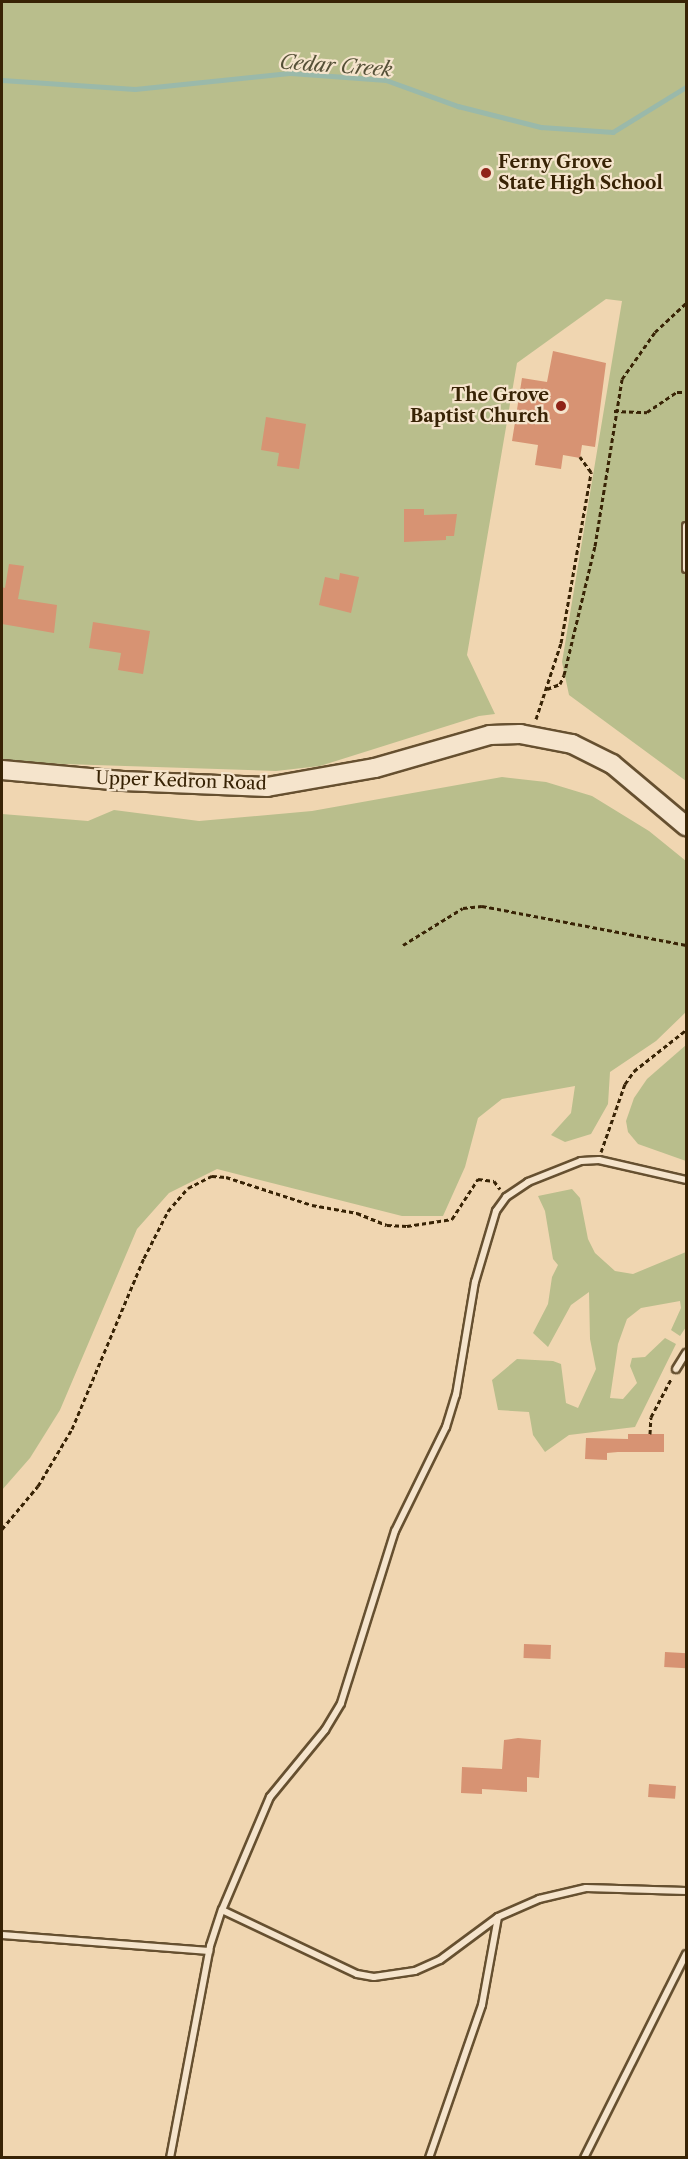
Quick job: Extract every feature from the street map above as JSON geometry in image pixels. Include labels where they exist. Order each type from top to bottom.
[{"type":"main road","name":"Upper Kedron Road","points":[[2,770],[123,781],[267,787],[365,771],[490,735],[520,734],[572,744],[612,764],[687,826]]},
{"type":"lane","points":[[687,526],[687,569]]},
{"type":"lane","points":[[170,2157],[209,1951],[222,1910],[270,1797],[325,1730],[341,1703],[395,1531],[446,1427],[484,1245],[495,1210],[506,1197],[566,1164],[599,1160],[687,1180]]},
{"type":"lane","points":[[676,1369],[687,1353]]},
{"type":"lane","points":[[222,1910],[357,1974],[374,1977],[428,1966],[498,1917],[539,1899],[586,1888],[687,1891]]},
{"type":"lane","points":[[429,2157],[482,2005],[498,1917]]},
{"type":"lane","points":[[2,1935],[209,1951]]},
{"type":"lane","points":[[584,2157],[687,1954]]},
{"type":"path","points":[[547,689],[560,684],[569,654],[595,546],[614,411],[622,379],[655,332],[687,303]]},
{"type":"path","points":[[614,411],[646,412],[677,392],[687,392]]},
{"type":"path","points":[[536,719],[561,643],[591,472],[580,456]]},
{"type":"path","points":[[403,945],[463,908],[482,906],[687,945]]},
{"type":"path","points":[[599,1160],[625,1084],[634,1071],[687,1030]]},
{"type":"path","points":[[2,1529],[38,1486],[72,1429],[144,1258],[168,1210],[188,1188],[212,1176],[226,1177],[312,1205],[357,1213],[387,1225],[407,1226],[452,1219],[478,1179],[494,1181],[506,1197]]},
{"type":"path","points":[[650,1434],[651,1417],[676,1369]]},
{"type":"green space","points":[[2,2],[686,2],[686,781],[569,695],[562,662],[622,301],[606,299],[517,363],[467,655],[495,714],[479,716],[320,766],[276,771],[2,762]]},
{"type":"green space","points":[[502,777],[546,782],[592,796],[649,831],[686,861],[686,1012],[656,1041],[610,1072],[608,1104],[591,1134],[565,1142],[551,1135],[571,1113],[575,1086],[502,1099],[478,1118],[465,1167],[443,1216],[402,1216],[217,1169],[169,1193],[137,1229],[60,1410],[30,1458],[2,1490],[2,814],[88,821],[114,810],[199,821],[312,811]]},
{"type":"green space","points":[[686,1045],[686,1161],[638,1144],[628,1132],[626,1121],[634,1098],[647,1079]]},
{"type":"green space","points":[[572,1189],[580,1198],[588,1239],[595,1253],[615,1271],[633,1274],[686,1252],[686,1327],[680,1336],[671,1330],[681,1308],[680,1301],[641,1308],[627,1319],[618,1344],[610,1398],[623,1399],[637,1383],[630,1366],[632,1358],[645,1357],[665,1338],[676,1344],[635,1427],[569,1435],[545,1452],[533,1435],[529,1412],[498,1410],[492,1380],[517,1359],[553,1361],[561,1364],[566,1403],[578,1408],[596,1369],[590,1339],[589,1292],[571,1305],[548,1347],[533,1333],[548,1304],[552,1277],[558,1265],[553,1259],[545,1211],[538,1196]]},
{"type":"building","name":"The Grove Baptist Church","points":[[553,351],[606,363],[595,447],[582,445],[580,458],[563,455],[561,469],[535,465],[538,445],[512,441],[522,378],[547,382]]},
{"type":"building","points":[[266,417],[306,424],[299,469],[277,466],[279,453],[261,450]]},
{"type":"building","points":[[404,509],[424,509],[424,515],[457,514],[454,536],[446,536],[446,540],[404,542]]},
{"type":"building","points":[[9,564],[24,566],[18,599],[57,605],[54,633],[2,624],[2,587],[5,588]]},
{"type":"building","points":[[340,573],[359,577],[351,613],[319,605],[325,577],[339,580]]},
{"type":"building","points":[[93,622],[150,631],[143,674],[118,670],[121,653],[89,648]]},
{"type":"building","points":[[628,1434],[664,1434],[664,1452],[618,1452],[607,1453],[607,1460],[585,1459],[586,1438],[628,1439]]},
{"type":"building","points":[[524,1644],[551,1645],[550,1659],[524,1658]]},
{"type":"building","points":[[665,1652],[686,1653],[686,1668],[664,1667]]},
{"type":"building","points":[[518,1738],[541,1740],[539,1778],[527,1777],[527,1792],[482,1789],[482,1794],[461,1793],[462,1767],[502,1769],[504,1740]]},
{"type":"building","points":[[649,1784],[676,1786],[675,1799],[648,1797]]},
{"type":"waterway","name":"Cedar Creek","points":[[2,80],[135,89],[291,73],[386,80],[458,106],[541,127],[613,132],[686,87]]},
{"type":"place","name":"Ferny Grove State High School","points":[[486,173]]},
{"type":"place","name":"The Grove Baptist Church","points":[[561,406]]}]
